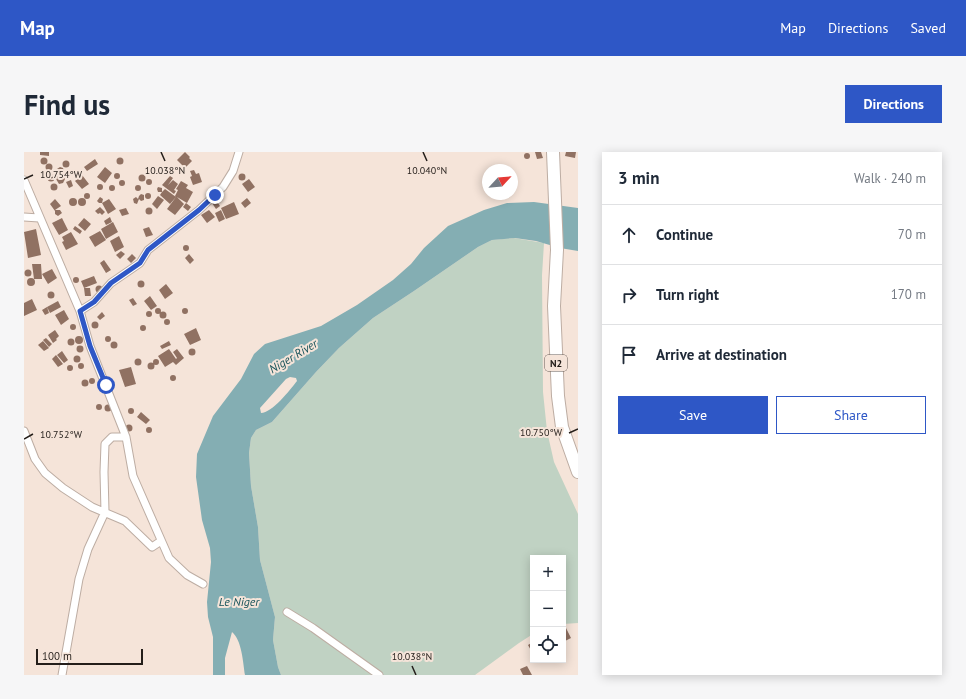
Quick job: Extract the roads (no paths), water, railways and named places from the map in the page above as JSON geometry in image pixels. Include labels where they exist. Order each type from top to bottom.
[{"type":"highway","name":"N2","points":[[553,152],[557,250],[554,306],[558,396],[562,427],[578,472]]},
{"type":"street","points":[[80,311],[94,302],[111,283],[140,263],[148,250],[199,210],[223,187],[233,171],[239,152]]},
{"type":"street","points":[[24,180],[80,311],[90,346],[126,437],[133,476],[161,541],[169,558],[187,575],[203,584]]},
{"type":"street","points":[[24,217],[39,218]]},
{"type":"street","points":[[24,431],[35,459],[45,473],[62,488],[92,507],[125,521],[152,547],[161,541]]},
{"type":"street","points":[[62,675],[79,579],[88,549],[105,512],[105,444],[112,437],[126,437]]},
{"type":"street","points":[[287,612],[313,628],[379,675]]},
{"type":"water","name":"Le Niger","points":[[534,202],[578,208],[578,251],[560,248],[536,241],[515,238],[492,240],[478,247],[373,318],[339,348],[272,422],[256,430],[251,438],[249,453],[251,486],[258,527],[260,560],[275,617],[273,640],[281,675],[245,675],[240,646],[238,640],[232,632],[225,658],[225,675],[213,675],[213,637],[208,617],[207,602],[211,562],[210,548],[202,520],[196,477],[197,454],[213,416],[241,379],[254,354],[265,344],[321,326],[357,305],[393,280],[448,226],[484,210],[507,203]],"holes":[[[290,377],[296,378],[297,381],[290,390],[270,409],[261,413],[260,408],[286,379]]]},
{"type":"water label","name":"Niger River","points":[[293,356]]}]
